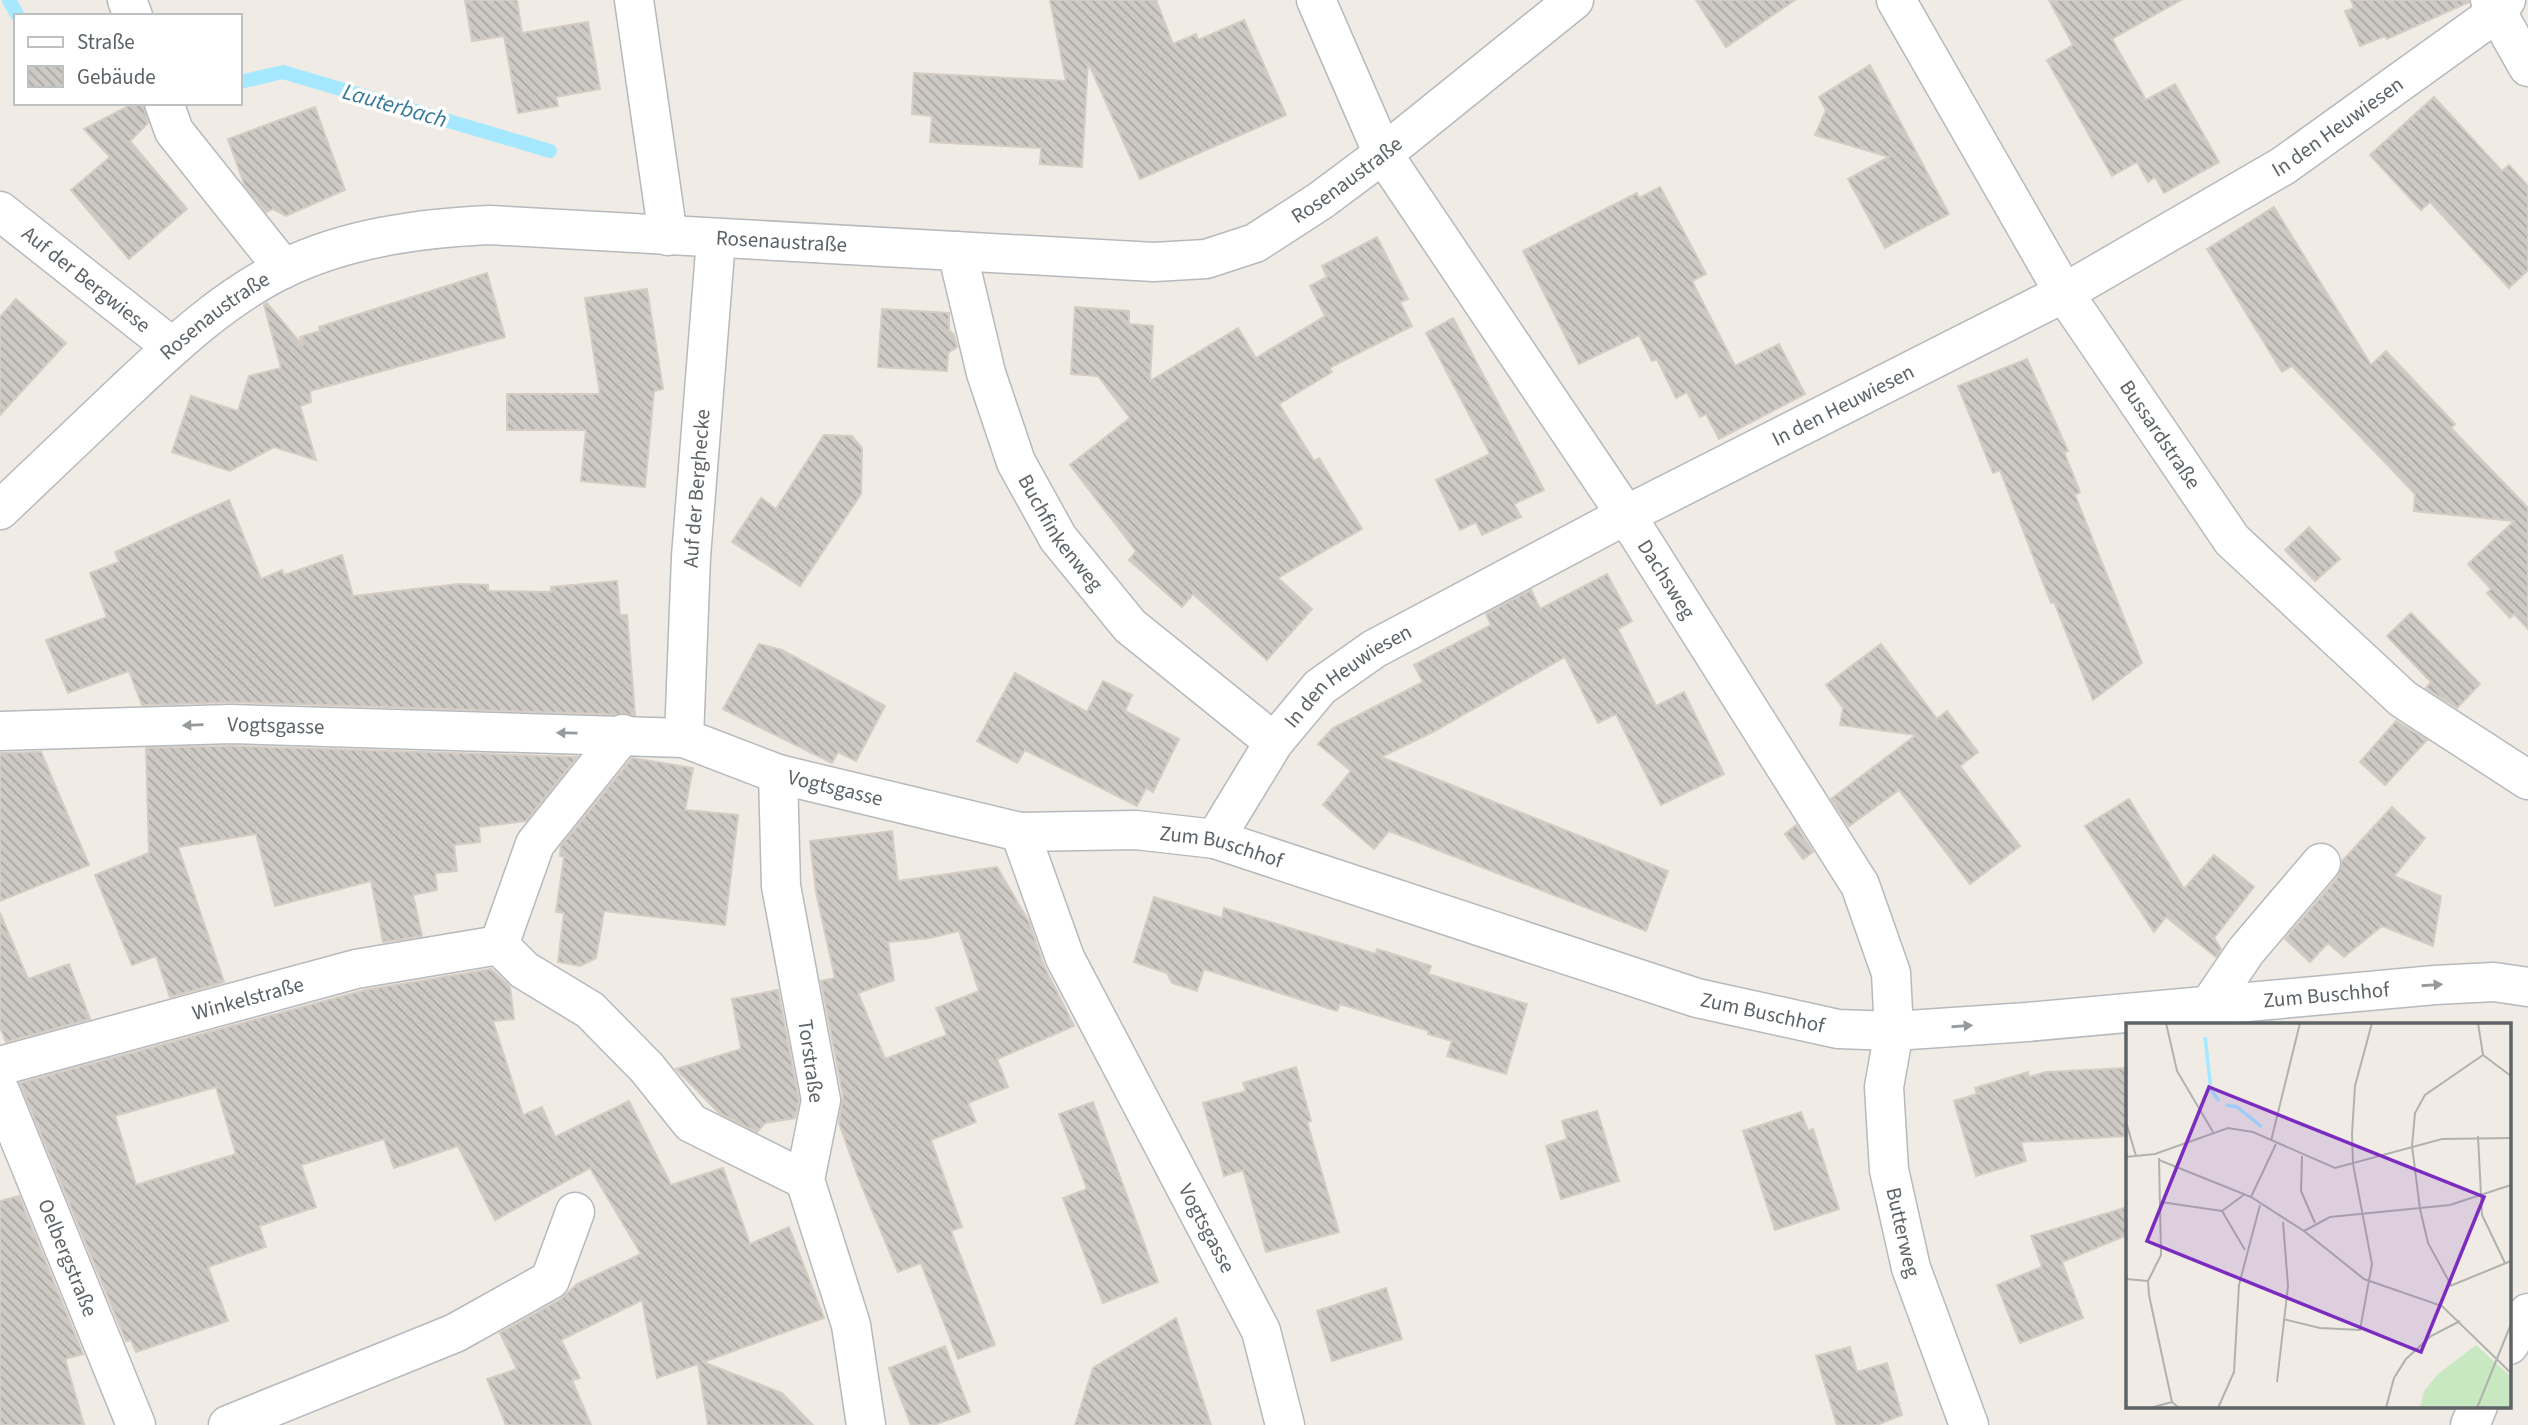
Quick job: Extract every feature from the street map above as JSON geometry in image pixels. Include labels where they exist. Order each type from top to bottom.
[{"type":"street","points":[[634,0],[668,236]]},
{"type":"street","name":"Dachsweg","points":[[1316,0],[1383,154],[1626,515],[1860,885],[1891,973],[1894,1031]]},
{"type":"street","name":"Rosenaustraße","points":[[0,510],[172,347],[228,300],[284,269],[349,245],[432,228],[490,225],[1154,262],[1206,259],[1255,243],[1320,201],[1383,154],[1574,0]]},
{"type":"street","name":"Bussardstraße","points":[[1896,0],[2064,293],[2232,540],[2403,699],[2528,780]]},
{"type":"street","points":[[2498,4],[2528,67]]},
{"type":"street","name":"In den Heuwiesen","points":[[1215,839],[1274,741],[1320,687],[1374,649],[1626,515],[2064,293],[2283,166],[2498,4]]},
{"type":"street","points":[[165,105],[174,131],[284,269]]},
{"type":"street","name":"Auf der Bergwiese","points":[[0,211],[172,347]]},
{"type":"street","name":"Auf der Berghecke","points":[[684,738],[691,556],[716,239]]},
{"type":"street","name":"Buchfinkenweg","points":[[957,251],[986,373],[1016,462],[1058,538],[1130,626],[1274,741]]},
{"type":"street","name":"Vogtsgasse","points":[[0,731],[231,724],[623,734],[684,738],[778,774],[1020,832],[1065,958],[1261,1331],[1285,1425]]},
{"type":"street","points":[[623,734],[535,844],[499,945],[524,971],[590,1010],[647,1068],[691,1124],[805,1180]]},
{"type":"street","name":"Torstraße","points":[[778,774],[781,886],[821,1100],[805,1180],[851,1325],[866,1425]]},
{"type":"street","name":"Zum Buschhof","points":[[1020,832],[1136,830],[1215,839],[1697,998],[1838,1030],[1894,1031],[2208,1007],[2435,985],[2494,982],[2528,987]]},
{"type":"street","points":[[2208,1007],[2246,951],[2321,863]]},
{"type":"street","name":"Winkelstraße","points":[[0,1066],[356,969],[499,945]]},
{"type":"street","name":"Butterweg","points":[[1894,1031],[1884,1087],[1889,1170],[1911,1268],[1969,1425]]},
{"type":"street","name":"Oelbergstraße","points":[[0,1091],[136,1425]]},
{"type":"street","points":[[228,1425],[455,1333],[550,1280],[575,1212]]},
{"type":"street","points":[[2510,1343],[2528,1313]]},
{"type":"street","points":[[2470,1425],[2476,1408]]},
{"type":"building","points":[[465,0],[517,0],[522,33],[588,22],[600,89],[556,97],[558,106],[518,113],[504,36],[472,41]]},
{"type":"building","points":[[1050,0],[1156,0],[1173,44],[1196,34],[1198,40],[1244,20],[1286,115],[1140,179],[1088,62],[1082,167],[1040,164],[1041,148],[930,142],[932,116],[912,114],[914,73],[1066,81]]},
{"type":"building","points":[[1696,0],[1795,0],[1726,47]]},
{"type":"building","points":[[2049,0],[2181,0],[2112,39],[2146,100],[2175,84],[2219,162],[2164,193],[2155,177],[2148,182],[2137,162],[2112,176],[2047,60],[2073,45]]},
{"type":"building","points":[[2351,0],[2469,2],[2387,39],[2385,36],[2360,46],[2345,11],[2354,8]]},
{"type":"building","points":[[1870,65],[1949,214],[1885,248],[1848,179],[1889,157],[1815,135],[1826,110],[1819,97]]},
{"type":"building","points":[[2434,97],[2502,171],[2509,165],[2528,186],[2528,270],[2509,288],[2430,202],[2421,210],[2370,155]]},
{"type":"building","points":[[130,105],[144,105],[148,123],[130,141],[187,209],[129,259],[71,190],[110,157],[84,129]]},
{"type":"building","points":[[315,107],[345,190],[286,216],[273,209],[266,212],[244,184],[228,139]]},
{"type":"building","points":[[1660,187],[1706,274],[1692,281],[1735,366],[1779,344],[1805,394],[1719,439],[1706,414],[1700,417],[1687,392],[1676,398],[1657,359],[1652,361],[1639,335],[1579,364],[1523,251],[1637,193],[1639,198]]},
{"type":"building","points":[[2274,207],[2371,365],[2386,351],[2455,424],[2451,428],[2528,508],[2528,629],[2514,614],[2510,618],[2487,593],[2491,589],[2468,564],[2514,521],[2414,511],[2415,494],[2380,457],[2292,366],[2282,372],[2207,249]]},
{"type":"building","points":[[1377,237],[1408,299],[1400,302],[1412,326],[1329,368],[1332,372],[1279,404],[1314,461],[1319,458],[1362,529],[1278,578],[1312,609],[1267,660],[1193,594],[1182,607],[1129,560],[1136,551],[1070,465],[1130,418],[1098,376],[1071,374],[1075,307],[1129,311],[1129,324],[1153,326],[1150,381],[1238,328],[1256,358],[1325,316],[1310,286],[1327,277],[1322,266]]},
{"type":"building","points":[[487,273],[505,337],[310,391],[311,402],[300,406],[316,460],[274,447],[230,471],[172,452],[191,396],[238,411],[249,376],[281,368],[264,305],[267,303],[303,346],[300,337],[320,331],[319,327]]},
{"type":"building","points":[[647,289],[663,389],[654,391],[645,487],[581,481],[586,430],[507,430],[507,394],[600,394],[585,298]]},
{"type":"building","points":[[16,299],[66,343],[0,415],[0,317]]},
{"type":"building","points":[[882,309],[949,313],[949,330],[954,335],[957,347],[948,353],[947,371],[878,367]]},
{"type":"building","points":[[1453,318],[1544,490],[1514,504],[1521,517],[1482,535],[1476,522],[1460,530],[1436,480],[1490,454],[1426,333]]},
{"type":"building","points":[[2027,359],[2068,451],[2064,452],[2080,492],[2075,495],[2142,663],[2093,700],[2054,602],[2051,603],[2000,470],[1993,473],[1958,386]]},
{"type":"building","points":[[824,435],[852,436],[862,448],[861,494],[800,586],[732,542],[761,498],[776,509]]},
{"type":"building","points":[[229,500],[261,579],[282,570],[284,575],[342,555],[353,596],[459,584],[488,585],[488,591],[551,592],[551,587],[617,581],[620,615],[627,615],[635,715],[232,702],[142,705],[129,671],[68,693],[46,640],[107,617],[90,573],[119,562],[115,552]]},
{"type":"building","points":[[2309,527],[2340,559],[2315,581],[2285,550]]},
{"type":"building","points":[[1607,574],[1632,621],[1618,629],[1656,706],[1684,692],[1724,774],[1661,805],[1616,714],[1598,723],[1565,657],[1431,733],[1381,757],[1668,871],[1646,931],[1389,831],[1374,849],[1323,805],[1351,771],[1318,744],[1333,728],[1423,682],[1414,665],[1491,625],[1486,614],[1531,590],[1540,609]]},
{"type":"building","points":[[2411,613],[2480,684],[2457,708],[2426,688],[2431,682],[2387,636]]},
{"type":"building","points":[[759,644],[782,650],[885,706],[856,761],[838,752],[832,763],[723,709]]},
{"type":"building","points":[[1881,644],[1937,719],[1947,711],[1978,752],[1960,766],[2020,846],[1970,884],[1899,790],[1849,826],[1831,799],[1916,735],[1840,725],[1843,708],[1826,685]]},
{"type":"building","points":[[1015,673],[1087,712],[1103,681],[1132,695],[1125,711],[1179,739],[1153,792],[1146,788],[1137,806],[1025,750],[1017,763],[977,741]]},
{"type":"building","points":[[2396,721],[2427,740],[2385,785],[2360,762]]},
{"type":"building","points":[[231,746],[577,757],[526,821],[479,827],[480,842],[454,845],[457,871],[435,873],[437,890],[413,895],[422,936],[383,942],[371,881],[275,906],[256,834],[178,847],[224,982],[170,997],[156,956],[132,965],[95,875],[149,853],[146,748]]},
{"type":"building","points":[[41,752],[89,865],[0,901],[0,753]]},
{"type":"building","points":[[632,758],[693,768],[685,810],[738,815],[725,925],[604,911],[596,958],[580,966],[558,962],[564,913],[556,912],[564,857],[560,856],[561,846]]},
{"type":"building","points":[[2129,799],[2184,889],[2214,855],[2254,887],[2214,938],[2221,949],[2216,957],[2166,917],[2154,932],[2085,826]]},
{"type":"building","points":[[2392,807],[2425,838],[2394,876],[2441,896],[2433,946],[2382,926],[2344,957],[2328,943],[2310,962],[2285,939],[2338,877],[2342,861]]},
{"type":"building","points":[[1796,825],[1813,852],[1803,859],[1785,834]]},
{"type":"building","points":[[892,831],[898,881],[997,867],[1029,922],[1044,966],[1074,1026],[997,1059],[1008,1087],[968,1103],[976,1122],[931,1140],[962,1227],[951,1231],[995,1345],[958,1359],[921,1263],[898,1272],[858,1177],[839,1123],[843,1096],[821,981],[835,978],[816,892],[810,841]],"holes":[[[959,931],[979,991],[936,1008],[947,1035],[885,1059],[858,993],[894,980],[888,942],[930,938]]]},
{"type":"building","points":[[1154,897],[1222,918],[1224,908],[1376,954],[1377,949],[1431,966],[1428,974],[1527,1004],[1506,1074],[1447,1056],[1452,1041],[1428,1034],[1429,1031],[1340,1004],[1337,1011],[1204,969],[1197,991],[1172,983],[1167,973],[1134,962]]},
{"type":"building","points":[[0,913],[28,979],[69,964],[90,1019],[6,1042],[0,1027]]},
{"type":"building","points":[[491,969],[510,987],[514,1019],[493,1021],[523,1115],[542,1107],[555,1137],[629,1101],[671,1185],[723,1168],[750,1244],[789,1227],[824,1318],[703,1362],[782,1393],[813,1425],[708,1425],[698,1364],[657,1378],[642,1300],[561,1340],[580,1378],[572,1380],[591,1425],[506,1425],[487,1379],[517,1369],[500,1333],[561,1299],[577,1284],[641,1254],[590,1168],[495,1220],[458,1146],[394,1168],[384,1139],[301,1165],[316,1207],[259,1226],[266,1247],[208,1267],[228,1321],[136,1352],[131,1340],[126,1341],[20,1083],[365,990]],"holes":[[[216,1087],[236,1154],[136,1185],[115,1116]]]},
{"type":"building","points":[[778,990],[799,1100],[795,1118],[765,1123],[757,1132],[719,1113],[676,1069],[741,1049],[732,999]]},
{"type":"building","points":[[1296,1067],[1311,1121],[1307,1122],[1339,1232],[1266,1252],[1243,1170],[1224,1176],[1203,1103],[1246,1091],[1243,1083]]},
{"type":"building","points":[[2126,1068],[2126,1136],[2021,1142],[2026,1161],[1976,1176],[1954,1101],[1977,1094],[1975,1088],[2028,1072],[2029,1077],[2046,1072]]},
{"type":"building","points":[[1093,1102],[1158,1282],[1103,1303],[1063,1198],[1087,1189],[1059,1114]]},
{"type":"building","points":[[1597,1111],[1619,1181],[1561,1199],[1546,1146],[1567,1139],[1562,1121]]},
{"type":"building","points":[[1801,1112],[1808,1131],[1813,1129],[1839,1209],[1775,1230],[1743,1131]]},
{"type":"building","points":[[19,1196],[83,1354],[65,1359],[84,1425],[0,1425],[0,1201]]},
{"type":"building","points":[[2126,1207],[2126,1235],[2062,1262],[2083,1318],[2020,1343],[1997,1285],[2042,1267],[2031,1236]]},
{"type":"building","points":[[1386,1288],[1402,1339],[1332,1361],[1317,1311]]},
{"type":"building","points":[[1176,1318],[1211,1425],[1075,1425],[1093,1368]]},
{"type":"building","points":[[945,1346],[970,1412],[934,1425],[911,1425],[889,1368]]},
{"type":"building","points":[[1850,1347],[1857,1372],[1887,1363],[1902,1415],[1877,1425],[1837,1425],[1816,1356]]},
{"type":"waterway","name":"Lauterbach","points":[[9,0],[17,14]]},
{"type":"waterway","name":"Lauterbach","points":[[242,82],[283,72],[550,151]]}]
